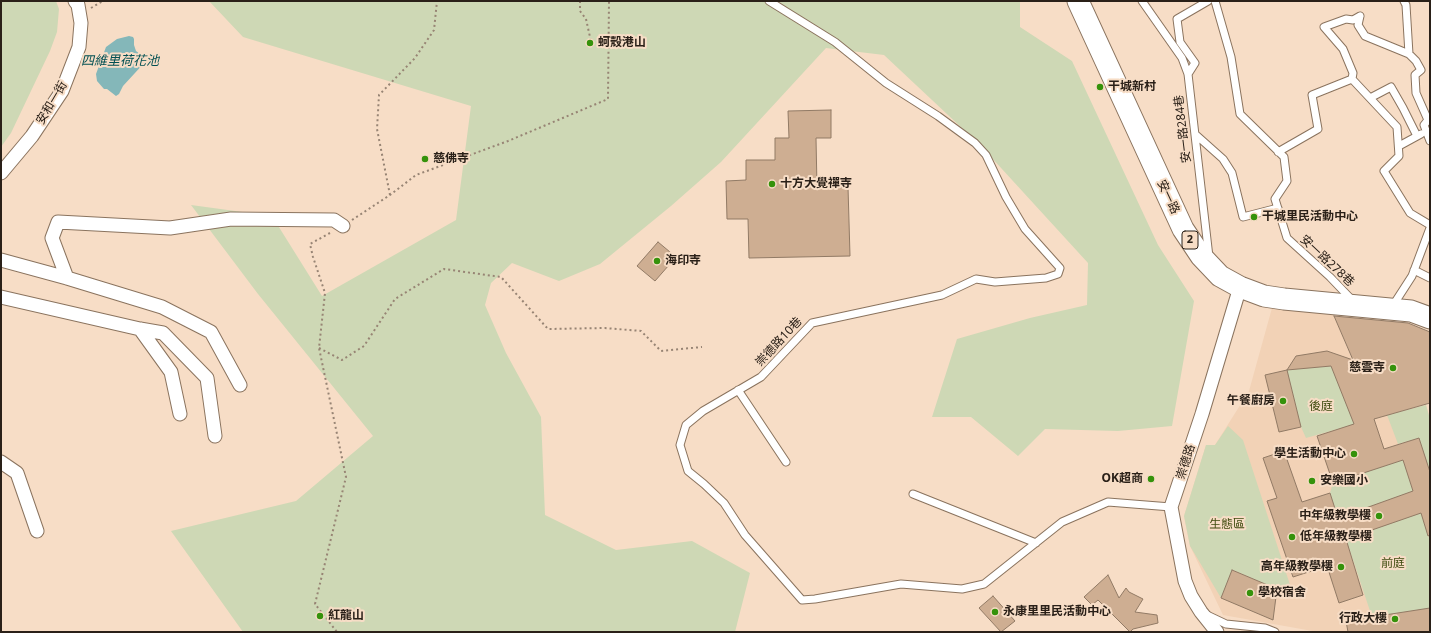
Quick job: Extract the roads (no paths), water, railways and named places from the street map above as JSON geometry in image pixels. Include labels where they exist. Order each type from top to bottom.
[{"type":"main road","name":"安一路","points":[[1078,1],[1183,229],[1210,267],[1220,276],[1240,287],[1264,296],[1411,311],[1430,318]]},
{"type":"street","name":"安和一街","points":[[1,173],[32,136],[62,91],[79,47],[82,23],[78,5],[75,1]]},
{"type":"street","points":[[67,278],[52,238],[58,222],[170,228],[231,219],[334,220],[343,226]]},
{"type":"street","points":[[1,260],[67,278],[162,307],[211,332],[240,385]]},
{"type":"street","name":"崇德路","points":[[1217,632],[1201,612],[1185,581],[1171,507],[1202,414],[1240,287]]},
{"type":"street","points":[[1,297],[163,333],[207,378],[215,436]]},
{"type":"street","points":[[140,329],[171,372],[180,414]]},
{"type":"street","points":[[1,462],[17,473],[37,531]]},
{"type":"lane","name":"崇德路10巷","points":[[769,1],[835,42],[886,83],[938,116],[975,143],[986,155],[1006,197],[1025,229],[1060,268],[1058,274],[1046,278],[995,282],[976,279],[942,295],[812,323],[761,377],[703,411],[686,425],[680,445],[688,470],[724,503],[745,535],[802,600],[816,599],[902,584],[962,589],[984,584],[1062,522],[1108,502],[1171,507]]},
{"type":"lane","name":"安一路284巷","points":[[1142,1],[1182,58],[1188,74],[1210,267]]},
{"type":"lane","points":[[1188,74],[1194,63],[1180,42],[1177,19],[1208,1]]},
{"type":"lane","points":[[1195,134],[1224,159],[1232,173],[1243,217],[1278,208],[1275,199],[1287,181],[1284,158],[1240,114],[1231,58],[1215,1]]},
{"type":"lane","points":[[1404,1],[1406,5],[1409,54]]},
{"type":"lane","points":[[1352,79],[1353,73],[1343,49],[1324,26],[1346,18],[1353,20],[1360,16],[1358,25],[1365,36],[1409,54],[1416,61],[1421,70],[1415,75],[1416,94],[1428,120],[1424,125],[1430,140]]},
{"type":"lane","points":[[1278,152],[1318,129],[1312,95],[1352,79]]},
{"type":"lane","points":[[1352,79],[1397,127],[1399,156],[1384,171],[1410,212],[1430,225]]},
{"type":"lane","points":[[1370,98],[1391,87],[1417,136]]},
{"type":"lane","points":[[1399,146],[1426,132]]},
{"type":"lane","name":"安一路278巷","points":[[1278,208],[1287,238],[1330,277],[1358,306]]},
{"type":"lane","points":[[1390,309],[1412,276],[1430,228]]},
{"type":"lane","points":[[1414,270],[1430,278]]},
{"type":"lane","points":[[738,390],[786,462]]},
{"type":"lane","points":[[913,494],[1036,543]]},
{"type":"lane","points":[[1201,612],[1226,624],[1265,628],[1275,632]]},
{"type":"water","name":"四維里荷花池","points":[[129,36],[133,37],[134,39],[136,51],[140,54],[145,54],[146,61],[116,96],[107,89],[104,89],[97,81],[96,74],[106,47],[117,39]]},
{"type":"place","name":"蚵殼港山","points":[[590,43]]},
{"type":"place","name":"干城新村","points":[[1100,87]]},
{"type":"place","name":"慈佛寺","points":[[425,159]]},
{"type":"place","name":"十方大覺禪寺","points":[[772,184]]},
{"type":"place","name":"干城里民活動中心","points":[[1254,217]]},
{"type":"place","name":"海印寺","points":[[657,261]]},
{"type":"place","name":"慈雲寺","points":[[1393,368]]},
{"type":"place","name":"午餐廚房","points":[[1283,401]]},
{"type":"place","name":"學生活動中心","points":[[1354,454]]},
{"type":"place","name":"OK超商","points":[[1151,479]]},
{"type":"place","name":"安樂國小","points":[[1312,481]]},
{"type":"place","name":"中年級教學樓","points":[[1379,516]]},
{"type":"place","name":"低年級教學樓","points":[[1292,537]]},
{"type":"place","name":"高年級教學樓","points":[[1341,567]]},
{"type":"place","name":"學校宿舍","points":[[1250,593]]},
{"type":"place","name":"永康里里民活動中心","points":[[995,612]]},
{"type":"place","name":"紅龍山","points":[[320,616]]},
{"type":"place","name":"行政大樓","points":[[1395,619]]},
{"type":"park label","name":"後庭","points":[[1321,407]]},
{"type":"park label","name":"生態區","points":[[1227,525]]},
{"type":"park label","name":"前庭","points":[[1393,564]]}]
